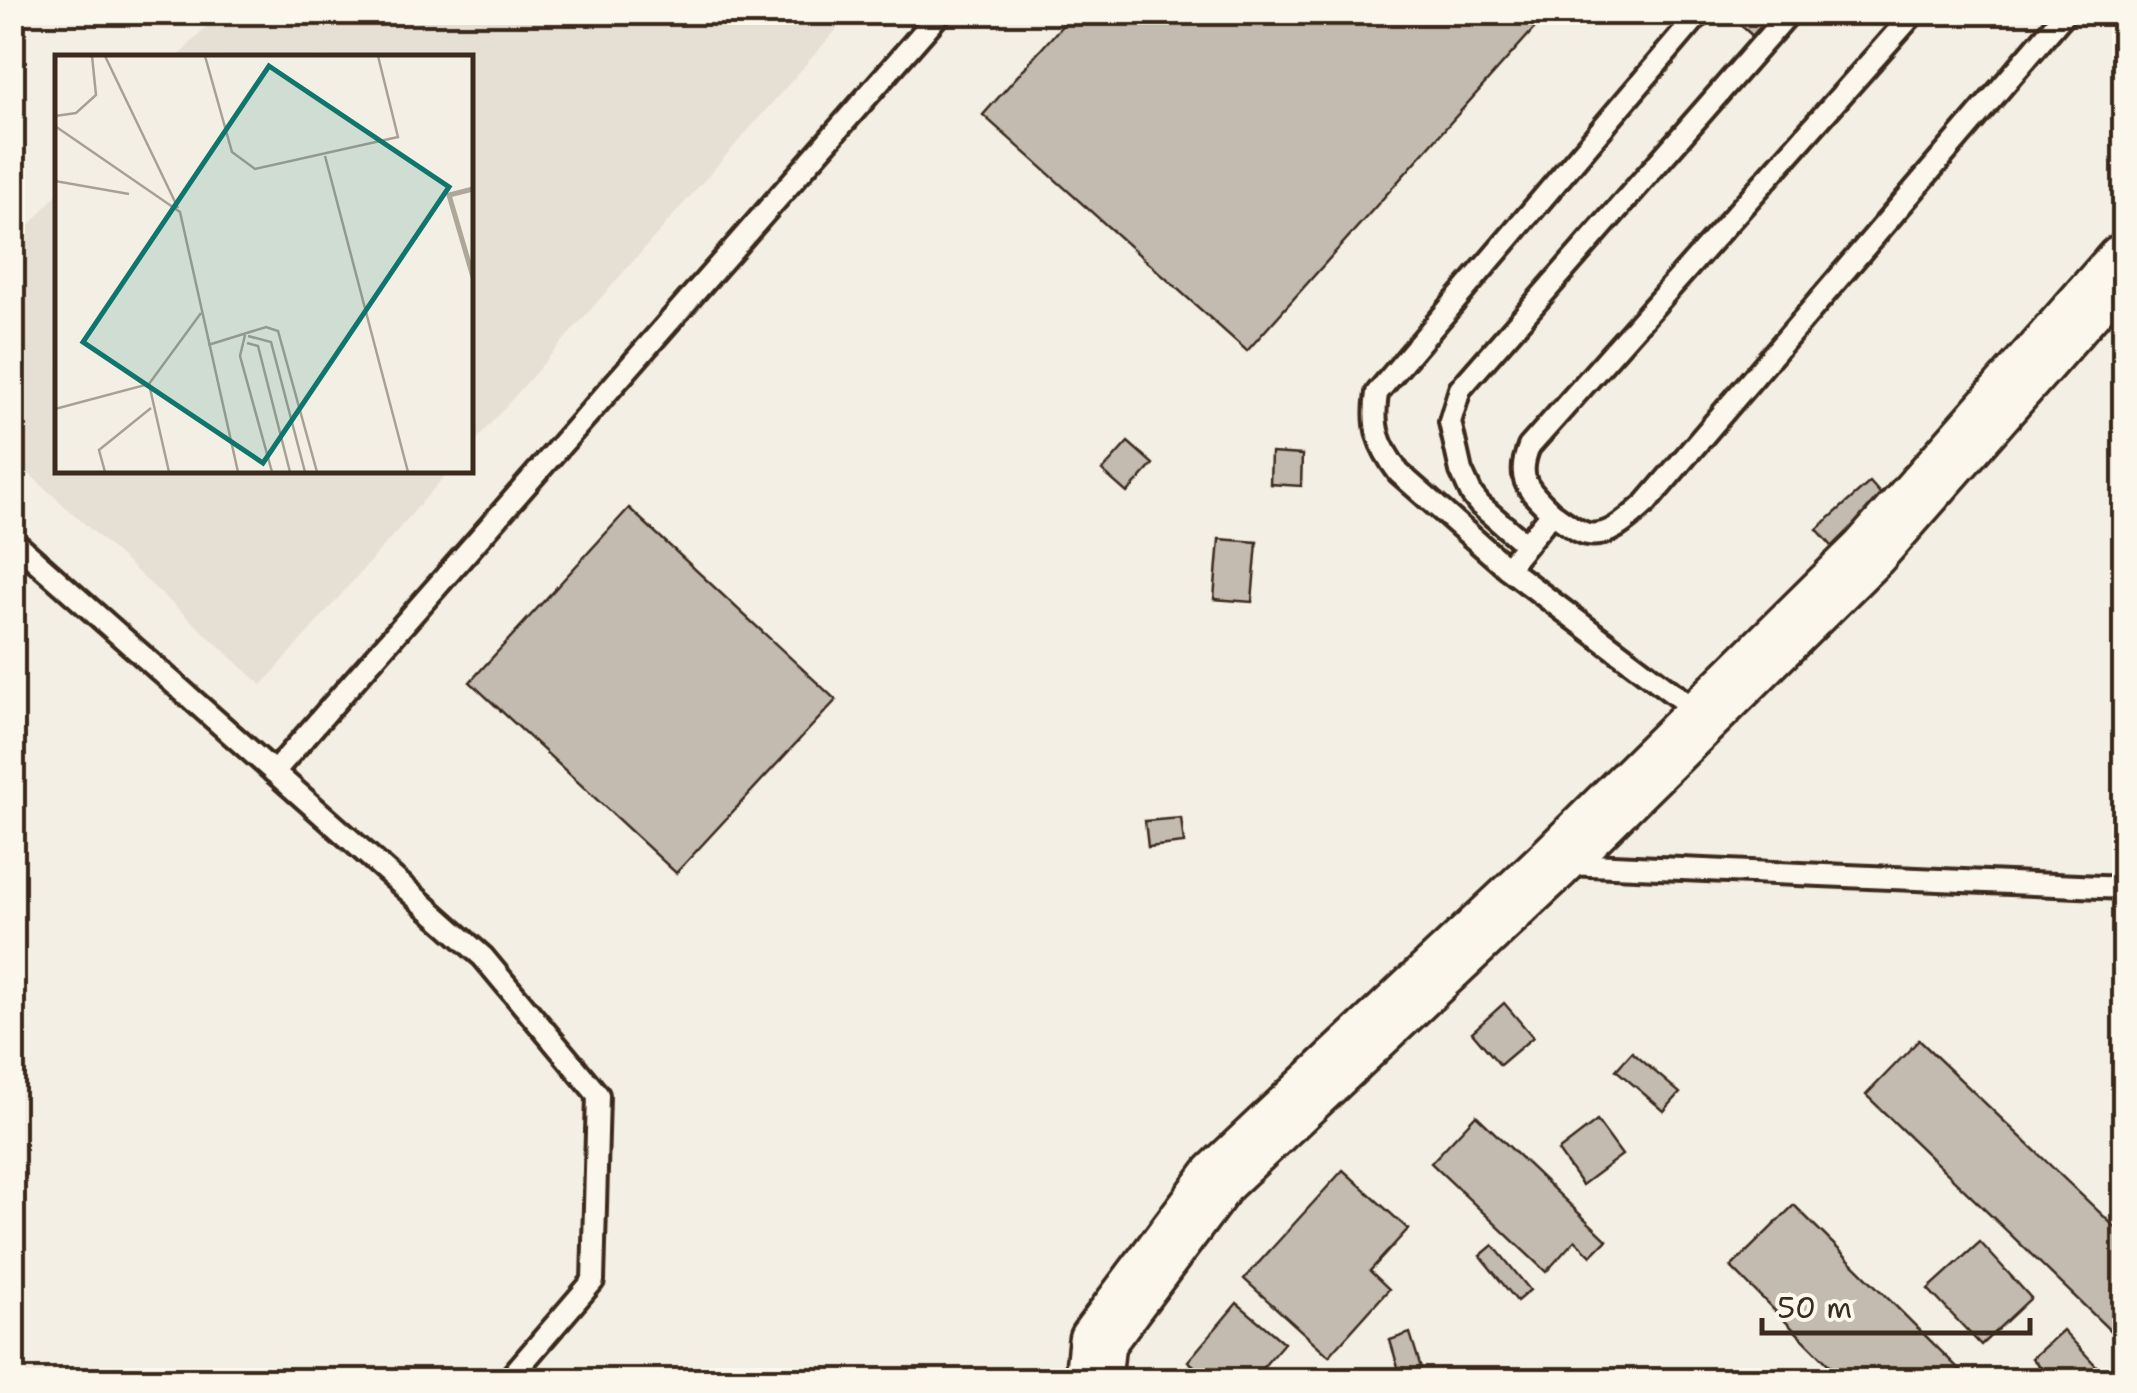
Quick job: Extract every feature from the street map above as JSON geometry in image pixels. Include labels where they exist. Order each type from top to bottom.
[{"type":"street","points":[[1086,1367],[1219,1178],[1553,864],[1869,552],[2124,262]]},
{"type":"lane","points":[[274,772],[941,12]]},
{"type":"lane","points":[[1701,12],[1377,392],[1374,410],[1376,434],[1399,473],[1507,568],[1703,716]]},
{"type":"lane","points":[[1525,544],[1480,506],[1461,472],[1450,422],[1460,389],[1790,12]]},
{"type":"lane","points":[[1915,12],[1529,448],[1523,466],[1527,487],[1552,513],[1584,534],[1602,534],[1646,503],[2066,12]]},
{"type":"lane","points":[[1507,568],[1552,513]]},
{"type":"lane","points":[[12,540],[483,957],[598,1095],[592,1282],[508,1380]]},
{"type":"lane","points":[[1553,864],[2124,887]]},
{"type":"shaded area","points":[[218,12],[851,13],[472,445],[472,55],[180,55]]},
{"type":"shaded area","points":[[55,196],[55,472],[448,472],[262,685],[13,459],[13,245]]},
{"type":"building","points":[[1074,12],[1549,12],[1247,351],[983,115]]},
{"type":"building","points":[[1741,12],[1781,12],[1757,40],[1735,20]]},
{"type":"building","points":[[1128,442],[1153,464],[1127,493],[1102,471]]},
{"type":"building","points":[[1271,453],[1302,455],[1301,486],[1270,484]]},
{"type":"building","points":[[1870,482],[1913,531],[1860,578],[1817,529]]},
{"type":"building","points":[[629,508],[836,700],[676,873],[470,682]]},
{"type":"building","points":[[1219,539],[1257,542],[1252,602],[1214,599]]},
{"type":"building","points":[[1181,818],[1184,843],[1148,847],[1145,821]]},
{"type":"building","points":[[1504,1003],[1533,1037],[1500,1065],[1472,1032]]},
{"type":"building","points":[[1919,1040],[2118,1230],[2124,1223],[2124,1344],[1866,1095]]},
{"type":"building","points":[[1632,1052],[1680,1093],[1664,1111],[1616,1070]]},
{"type":"building","points":[[1476,1115],[1607,1240],[1591,1256],[1575,1240],[1546,1272],[1431,1163]]},
{"type":"building","points":[[1597,1121],[1622,1155],[1582,1185],[1558,1151]]},
{"type":"building","points":[[1343,1170],[1408,1229],[1370,1271],[1389,1289],[1329,1356],[1244,1279]]},
{"type":"building","points":[[1794,1205],[1970,1380],[1844,1380],[1731,1267]]},
{"type":"building","points":[[1980,1242],[2031,1298],[1981,1345],[1928,1289]]},
{"type":"building","points":[[1493,1245],[1530,1290],[1517,1301],[1480,1256]]},
{"type":"building","points":[[1237,1303],[1284,1343],[1252,1380],[1211,1380],[1188,1361]]},
{"type":"building","points":[[2063,1330],[2099,1369],[2086,1380],[2052,1380],[2032,1358]]},
{"type":"building","points":[[1410,1333],[1421,1368],[1400,1374],[1390,1340]]}]
